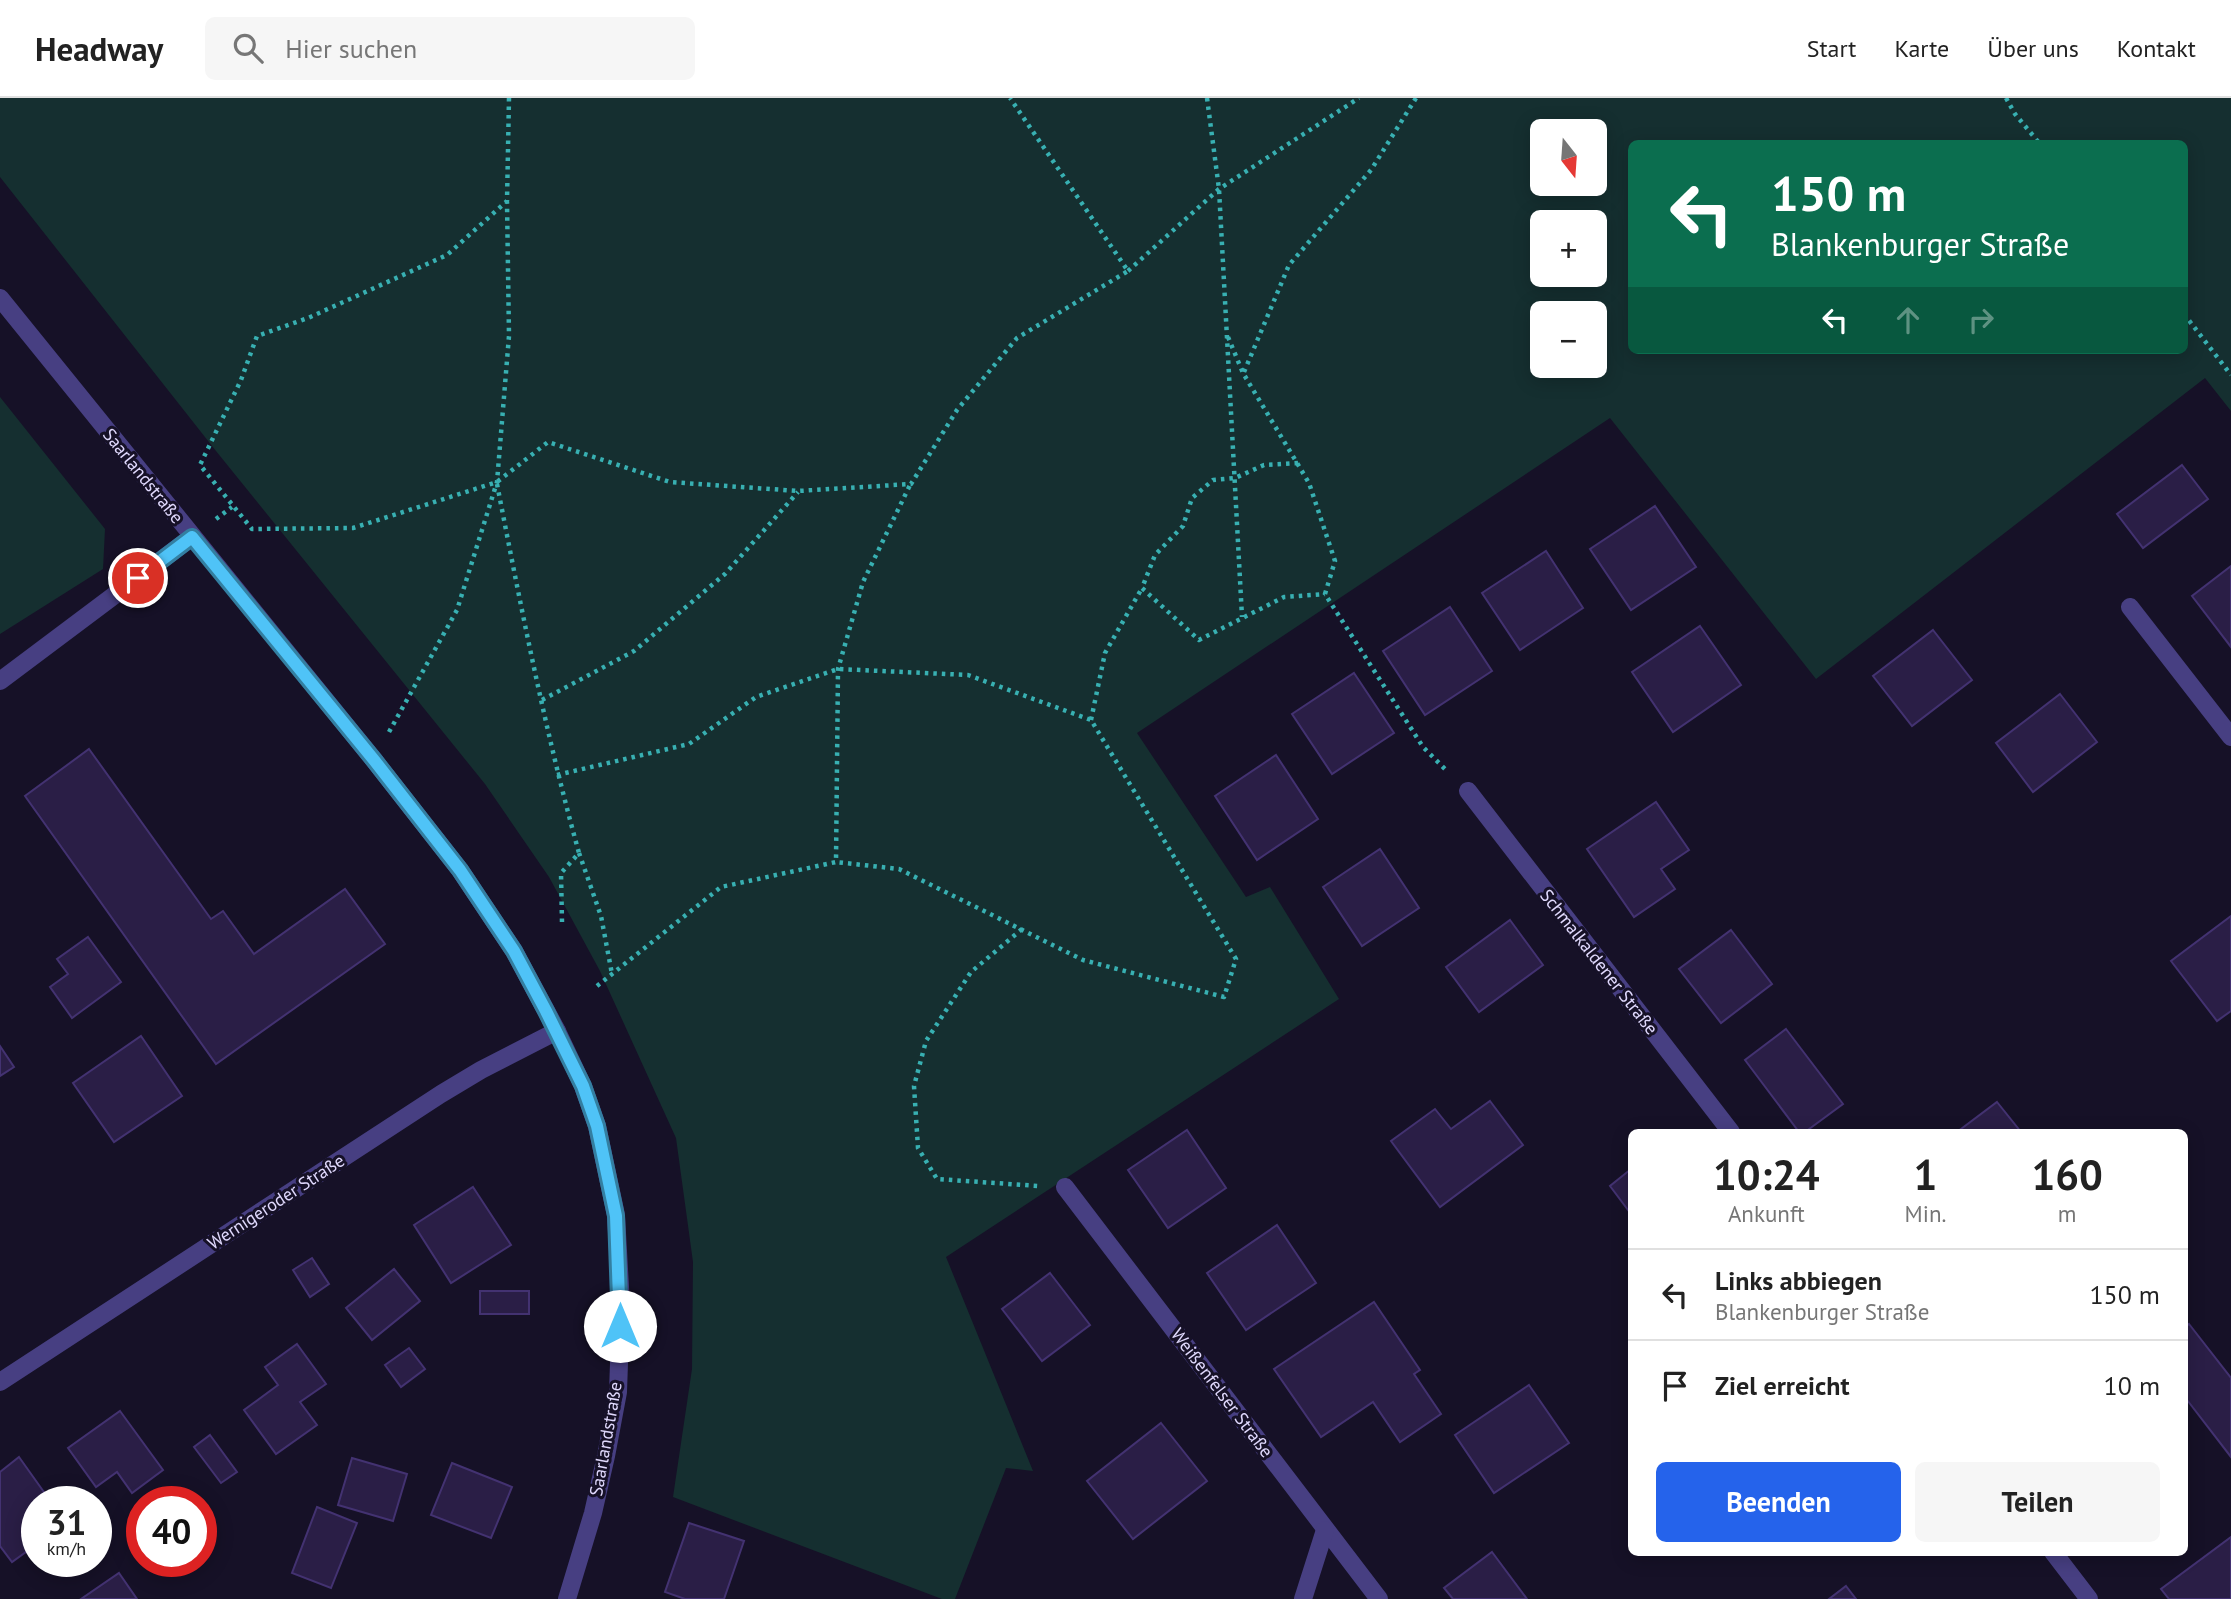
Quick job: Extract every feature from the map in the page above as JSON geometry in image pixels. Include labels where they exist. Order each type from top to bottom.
[{"type":"street","name":"Saarlandstraße","points":[[0,298],[460,870],[514,951],[583,1086],[597,1126],[616,1216],[621,1305],[618,1392],[593,1513],[566,1599]]},
{"type":"street","points":[[0,681],[192,537]]},
{"type":"street","points":[[2130,607],[2231,737]]},
{"type":"street","name":"Schmalkaldener Straße","points":[[1468,791],[1729,1129]]},
{"type":"street","name":"Wernigeroder Straße","points":[[0,1382],[440,1094],[557,1031]]},
{"type":"street","name":"Weißenfelser Straße","points":[[1065,1187],[1379,1599]]},
{"type":"street","points":[[1303,1599],[1325,1530]]},
{"type":"street","points":[[2056,1556],[2089,1599]]},
{"type":"path","points":[[374,760],[457,610],[497,482],[509,336],[509,98]]},
{"type":"path","points":[[1010,98],[1128,271]]},
{"type":"path","points":[[1207,98],[1219,189],[1242,617]]},
{"type":"path","points":[[836,862],[838,669],[863,582],[911,484],[957,410],[1017,338],[1128,271],[1219,189],[1359,98]]},
{"type":"path","points":[[1243,373],[1289,265],[1371,170],[1416,98]]},
{"type":"path","points":[[2006,98],[2015,114],[2037,140]]},
{"type":"path","points":[[507,201],[447,255],[308,318],[257,336],[241,380],[200,465],[252,529],[353,528],[497,482],[548,442],[670,482],[798,491],[911,484]]},
{"type":"path","points":[[2188,319],[2231,375]]},
{"type":"path","points":[[1228,337],[1243,373],[1309,484],[1335,561],[1325,594],[1423,747],[1468,791]]},
{"type":"path","points":[[1091,720],[1105,653],[1142,588],[1155,555],[1183,526],[1192,498],[1213,480],[1235,478],[1264,465],[1298,463]]},
{"type":"path","points":[[497,482],[557,775],[579,853],[601,916],[612,975]]},
{"type":"path","points":[[542,700],[634,651],[725,574],[798,491]]},
{"type":"path","points":[[1142,588],[1199,640],[1284,597],[1325,594]]},
{"type":"path","points":[[557,775],[689,744],[756,697],[838,669],[968,675],[1091,720],[1236,959],[1224,997],[1083,960],[899,869],[836,862],[721,887],[597,986]]},
{"type":"path","points":[[562,922],[561,873],[579,853]]},
{"type":"path","points":[[1022,929],[971,971],[926,1041],[914,1086],[918,1148],[937,1179],[1065,1187]]},
{"type":"green space","points":[[0,98],[2231,98],[2231,411],[2205,378],[1816,679],[1610,418],[1137,733],[1246,897],[1270,887],[1339,999],[946,1257],[1033,1471],[1006,1468],[955,1599],[942,1599],[673,1497],[692,1369],[693,1262],[676,1138],[600,971],[549,877],[485,784],[216,451],[0,177]]},
{"type":"green space","points":[[0,397],[105,529],[103,569],[0,634]]},
{"type":"building","points":[[2182,465],[2208,499],[2143,548],[2117,514]]},
{"type":"building","points":[[1655,506],[1696,567],[1631,610],[1590,549]]},
{"type":"building","points":[[1546,551],[1583,608],[1520,650],[1482,593]]},
{"type":"building","points":[[2231,566],[2231,647],[2192,596]]},
{"type":"building","points":[[1450,607],[1492,671],[1425,715],[1383,651]]},
{"type":"building","points":[[1700,626],[1741,685],[1673,732],[1632,672]]},
{"type":"building","points":[[1933,630],[1972,680],[1912,726],[1873,676]]},
{"type":"building","points":[[1354,673],[1394,733],[1332,774],[1292,714]]},
{"type":"building","points":[[2060,694],[2097,742],[2033,792],[1996,743]]},
{"type":"building","points":[[89,749],[211,919],[223,911],[254,954],[345,889],[385,944],[216,1064],[25,796]]},
{"type":"building","points":[[1276,755],[1318,819],[1257,860],[1215,796]]},
{"type":"building","points":[[1656,802],[1689,850],[1661,869],[1675,889],[1634,917],[1587,849]]},
{"type":"building","points":[[1380,849],[1419,908],[1362,946],[1323,887]]},
{"type":"building","points":[[2231,916],[2231,1011],[2217,1021],[2171,961]]},
{"type":"building","points":[[1510,920],[1543,965],[1479,1012],[1446,967]]},
{"type":"building","points":[[1731,930],[1772,984],[1721,1023],[1679,969]]},
{"type":"building","points":[[88,937],[121,982],[72,1018],[50,987],[68,974],[57,959]]},
{"type":"building","points":[[1786,1029],[1843,1104],[1809,1129],[1797,1129],[1745,1060]]},
{"type":"building","points":[[141,1036],[182,1096],[114,1142],[73,1083]]},
{"type":"building","points":[[0,1046],[14,1067],[0,1076]]},
{"type":"building","points":[[1490,1101],[1523,1145],[1440,1207],[1391,1141],[1435,1109],[1451,1129]]},
{"type":"building","points":[[1997,1102],[2019,1129],[1961,1129]]},
{"type":"building","points":[[1187,1130],[1226,1188],[1168,1228],[1128,1170]]},
{"type":"building","points":[[1628,1171],[1628,1210],[1610,1186]]},
{"type":"building","points":[[473,1187],[511,1245],[451,1283],[414,1225]]},
{"type":"building","points":[[1277,1225],[1316,1283],[1246,1330],[1207,1273]]},
{"type":"building","points":[[312,1258],[329,1284],[310,1297],[293,1270]]},
{"type":"building","points":[[394,1269],[420,1301],[372,1340],[346,1308]]},
{"type":"building","points":[[1050,1273],[1090,1325],[1042,1361],[1002,1309]]},
{"type":"building","points":[[480,1291],[529,1291],[529,1314],[480,1314]]},
{"type":"building","points":[[1374,1302],[1420,1370],[1414,1374],[1441,1414],[1400,1442],[1373,1402],[1321,1437],[1274,1369]]},
{"type":"building","points":[[2188,1325],[2231,1378],[2231,1457],[2188,1401]]},
{"type":"building","points":[[297,1344],[326,1384],[300,1402],[317,1425],[276,1454],[244,1410],[278,1385],[265,1367]]},
{"type":"building","points":[[409,1348],[425,1369],[401,1387],[385,1365]]},
{"type":"building","points":[[1529,1385],[1569,1443],[1494,1493],[1455,1435]]},
{"type":"building","points":[[120,1411],[163,1470],[141,1486],[127,1486],[117,1472],[95,1486],[68,1448]]},
{"type":"building","points":[[1161,1423],[1207,1481],[1133,1539],[1087,1481]]},
{"type":"building","points":[[210,1435],[237,1472],[221,1483],[194,1447]]},
{"type":"building","points":[[19,1457],[40,1486],[21,1486],[21,1556],[12,1562],[0,1546],[0,1472]]},
{"type":"building","points":[[352,1458],[407,1474],[393,1521],[338,1505]]},
{"type":"building","points":[[452,1463],[512,1487],[491,1538],[431,1515]]},
{"type":"building","points":[[317,1507],[357,1523],[331,1588],[292,1573]]},
{"type":"building","points":[[689,1523],[744,1541],[724,1599],[685,1599],[665,1592]]},
{"type":"building","points":[[2231,1537],[2231,1599],[2169,1599],[2161,1589]]},
{"type":"building","points":[[1492,1552],[1527,1599],[1453,1599],[1444,1588]]},
{"type":"building","points":[[119,1573],[137,1599],[81,1599]]},
{"type":"building","points":[[1846,1586],[1856,1599],[1829,1599]]},
{"type":"route","points":[[138,578],[192,537],[460,870],[514,951],[557,1031],[583,1086],[597,1126],[616,1216],[620,1326]]}]
